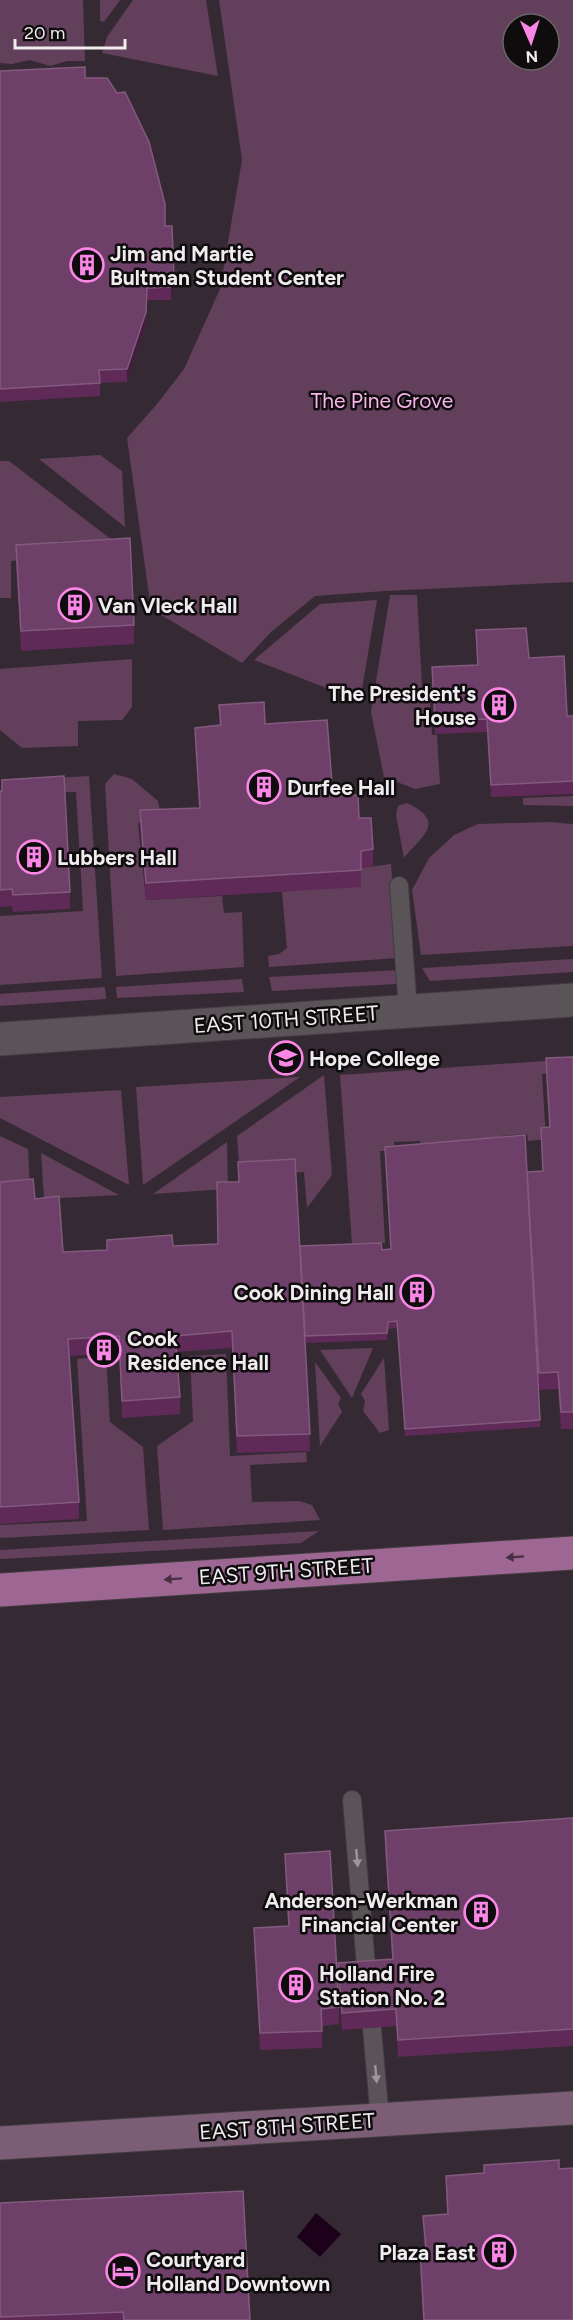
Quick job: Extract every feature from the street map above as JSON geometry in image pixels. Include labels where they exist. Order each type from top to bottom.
[{"type":"main road","name":"EAST 9TH STREET","points":[[0,1590],[573,1553]]},
{"type":"main road","name":"EAST 8TH STREET","points":[[0,2143],[573,2108]]},
{"type":"street","name":"EAST 10TH STREET","points":[[0,1039],[573,1000]]},
{"type":"lane","points":[[399,886],[408,1011]]},
{"type":"lane","points":[[352,1800],[367,1978]]},
{"type":"lane","points":[[372,2028],[380,2120]]},
{"type":"shaded area","name":"Hope College","points":[[0,0],[573,0],[573,2320],[0,2320]]},
{"type":"shaded area","points":[[316,2213],[341,2234],[320,2257],[297,2237]]},
{"type":"green space","points":[[0,0],[83,0],[85,61],[67,61],[50,66],[30,60],[12,64],[0,63]]},
{"type":"green space","points":[[100,0],[120,0],[104,22],[100,21]]},
{"type":"green space","points":[[133,0],[206,0],[218,76],[102,53],[107,37]]},
{"type":"green space","name":"The Pine Grove","points":[[219,0],[573,0],[573,582],[315,596],[271,632],[242,663],[151,609],[127,438],[184,369],[220,289],[242,160]]},
{"type":"green space","points":[[100,455],[122,471],[125,527],[39,459]]},
{"type":"green space","points":[[0,461],[9,461],[112,540],[58,541],[56,557],[11,561],[11,598],[0,598]]},
{"type":"green space","points":[[390,595],[417,595],[422,685],[429,685],[432,735],[437,735],[440,784],[415,789],[384,777],[371,712]]},
{"type":"green space","points":[[377,600],[360,701],[254,660],[320,604]]},
{"type":"green space","points":[[132,659],[132,707],[122,720],[78,721],[78,746],[22,748],[0,730],[0,669]]},
{"type":"green space","points":[[114,774],[132,779],[158,801],[162,821],[138,823],[146,900],[222,896],[224,913],[242,912],[244,967],[116,976],[105,784]]},
{"type":"green space","points":[[89,776],[102,978],[0,985],[0,916],[83,911],[76,792],[5,793],[4,781]]},
{"type":"green space","points":[[573,796],[573,806],[523,805],[523,798]]},
{"type":"green space","points":[[407,803],[426,816],[428,829],[404,858],[396,815],[398,806]]},
{"type":"green space","points":[[549,822],[573,824],[573,946],[421,955],[412,890],[429,858],[454,835],[478,824]]},
{"type":"green space","points":[[391,864],[398,958],[269,967],[268,956],[279,954],[287,948],[282,892],[361,868]]},
{"type":"green space","points":[[573,959],[573,972],[430,981],[422,968]]},
{"type":"green space","points":[[398,970],[396,984],[272,991],[269,977]]},
{"type":"green space","points":[[242,979],[244,992],[117,998],[116,987]]},
{"type":"green space","points":[[105,987],[106,999],[0,1006],[0,994]]},
{"type":"green space","points":[[573,1059],[573,1072],[542,1074],[546,1139],[528,1141],[527,1134],[499,1136],[499,1142],[421,1147],[420,1141],[394,1142],[394,1151],[380,1151],[385,1243],[352,1244],[340,1075]]},
{"type":"green space","points":[[324,1075],[332,1175],[307,1208],[304,1172],[240,1176],[237,1136]]},
{"type":"green space","points":[[300,1077],[143,1185],[136,1087]]},
{"type":"green space","points":[[121,1090],[129,1185],[0,1118],[0,1097]]},
{"type":"green space","points":[[0,1136],[28,1149],[30,1190],[0,1193]]},
{"type":"green space","points":[[227,1142],[228,1189],[153,1194]]},
{"type":"green space","points":[[41,1153],[119,1195],[44,1199]]},
{"type":"green space","points":[[373,1348],[352,1398],[320,1350]]},
{"type":"green space","points":[[226,1354],[230,1456],[306,1452],[307,1462],[250,1465],[252,1502],[299,1501],[312,1505],[320,1520],[163,1530],[157,1446],[193,1421],[190,1356]]},
{"type":"green space","points":[[106,1356],[110,1422],[143,1447],[149,1530],[0,1538],[0,1525],[87,1521],[77,1359]]},
{"type":"green space","points":[[384,1358],[389,1430],[380,1433],[363,1411],[365,1401],[361,1394]]},
{"type":"green space","points":[[315,1362],[341,1398],[338,1404],[342,1412],[320,1446]]},
{"type":"green space","points":[[319,1531],[301,1543],[0,1559],[0,1550]]},
{"type":"building","name":"Jim and Martie Bultman Student Center","points":[[85,67],[85,78],[107,78],[117,93],[125,92],[149,142],[165,204],[165,226],[172,226],[174,278],[171,287],[147,288],[146,312],[127,369],[99,370],[100,383],[0,389],[0,71]]},
{"type":"building","name":"Van Vleck Hall","points":[[130,538],[134,625],[21,631],[16,545]]},
{"type":"building","name":"The President's House","points":[[526,628],[529,658],[564,656],[567,716],[573,716],[573,781],[491,785],[487,719],[435,721],[432,667],[478,665],[476,630]]},
{"type":"building","name":"Durfee Hall","points":[[264,702],[265,724],[327,720],[333,796],[358,795],[359,818],[371,818],[373,849],[361,851],[361,870],[146,883],[140,810],[200,808],[195,728],[221,725],[219,705]]},
{"type":"building","name":"Lubbers Hall","points":[[64,776],[70,892],[13,895],[12,889],[0,890],[2,780]]},
{"type":"building","points":[[573,1057],[573,1412],[561,1412],[558,1372],[539,1373],[527,1172],[543,1171],[541,1128],[550,1127],[546,1058]]},
{"type":"building","name":"Cook Dining Hall","points":[[525,1135],[540,1420],[405,1429],[397,1321],[388,1322],[387,1333],[305,1336],[300,1246],[381,1243],[382,1250],[391,1249],[385,1147]]},
{"type":"building","name":"Cook Residence Hall","points":[[295,1159],[310,1434],[237,1436],[232,1331],[175,1336],[180,1397],[122,1401],[119,1336],[68,1339],[79,1502],[0,1507],[0,1182],[33,1179],[35,1199],[59,1196],[63,1252],[107,1250],[107,1240],[172,1235],[173,1246],[218,1244],[217,1182],[239,1182],[238,1162]]},
{"type":"building","name":"Anderson-Werkman Financial Center","points":[[573,1818],[573,2029],[398,2040],[396,2009],[342,2013],[338,1963],[393,1959],[385,1831]]},
{"type":"building","name":"Holland Fire Station No. 2","points":[[330,1851],[339,2007],[321,2009],[322,2031],[260,2033],[254,1928],[289,1926],[285,1854]]},
{"type":"building","name":"Plaza East","points":[[559,2160],[559,2169],[573,2168],[573,2320],[424,2320],[420,2248],[426,2248],[423,2216],[448,2214],[446,2176],[484,2173],[484,2165]]},
{"type":"building","name":"Courtyard Holland Downtown","points":[[243,2191],[250,2320],[124,2320],[123,2312],[0,2317],[0,2203]]},
{"type":"place","name":"Jim and Martie Bultman Student Center","points":[[87,265]]},
{"type":"place","name":"Van Vleck Hall","points":[[75,605]]},
{"type":"place","name":"The President's House","points":[[499,705]]},
{"type":"place","name":"Durfee Hall","points":[[264,787]]},
{"type":"place","name":"Lubbers Hall","points":[[34,857]]},
{"type":"place","name":"Hope College","points":[[286,1058]]},
{"type":"place","name":"Cook Dining Hall","points":[[417,1292]]},
{"type":"place","name":"Cook Residence Hall","points":[[104,1350]]},
{"type":"place","name":"Anderson-Werkman Financial Center","points":[[481,1912]]},
{"type":"place","name":"Holland Fire Station No. 2","points":[[296,1985]]},
{"type":"place","name":"Plaza East","points":[[499,2252]]},
{"type":"place","name":"Courtyard Holland Downtown","points":[[123,2271]]}]
